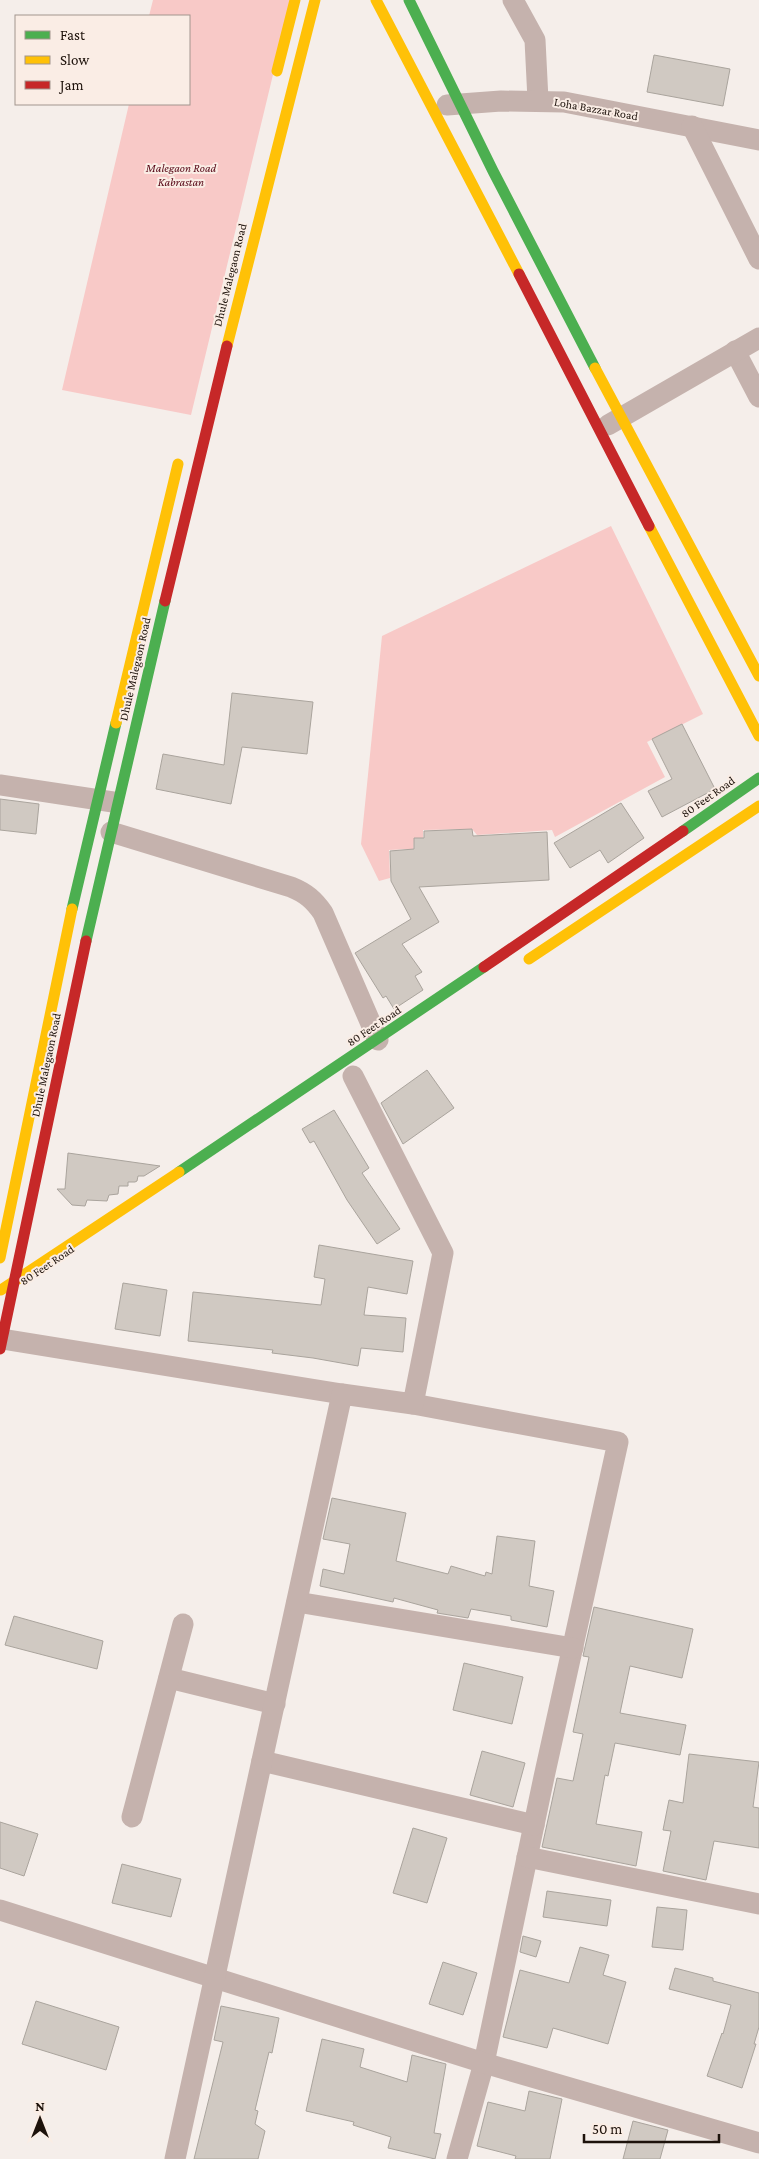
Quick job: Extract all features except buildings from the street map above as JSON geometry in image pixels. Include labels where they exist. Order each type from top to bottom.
[{"type":"main road","points":[[274,84],[295,0]]},
{"type":"main road","name":"Dhule Malegaon Road","points":[[1,1344],[86,941],[111,832],[214,396],[315,0]]},
{"type":"main road","points":[[376,0],[759,736]]},
{"type":"main road","points":[[408,0],[459,104],[621,417],[759,676]]},
{"type":"main road","points":[[0,1258],[74,899],[181,452]]},
{"type":"main road","name":"80 Feet Road","points":[[0,1290],[378,1040],[759,778]]},
{"type":"main road","points":[[519,966],[759,806]]},
{"type":"main road","name":"80 Feet Road","points":[[0,1314],[26,1295]]},
{"type":"street","points":[[513,0],[535,40],[538,100]]},
{"type":"street","name":"Loha Bazzar Road","points":[[432,106],[538,100],[564,102],[759,140]]},
{"type":"street","points":[[692,126],[759,259]]},
{"type":"street","points":[[599,430],[759,338]]},
{"type":"street","points":[[736,351],[759,397]]},
{"type":"street","points":[[0,785],[97,798],[118,803]]},
{"type":"street","points":[[111,832],[291,887],[307,894],[316,901],[323,913],[378,1040]]},
{"type":"street","points":[[353,1076],[443,1253],[413,1404]]},
{"type":"street","points":[[1,1344],[413,1404],[618,1442],[484,2063],[457,2159]]},
{"type":"street","points":[[175,2159],[342,1394]]},
{"type":"street","points":[[297,1602],[573,1648]]},
{"type":"street","points":[[132,1817],[183,1624]]},
{"type":"street","points":[[169,1678],[275,1704]]},
{"type":"street","points":[[262,1761],[534,1825]]},
{"type":"street","points":[[527,1857],[759,1904]]},
{"type":"street","points":[[0,1910],[484,2063],[759,2143]]},
{"type":"green space","name":"Malegaon Road Kabrastan","points":[[153,0],[291,0],[191,415],[62,390],[129,105],[190,105],[190,15],[149,15]]},
{"type":"green space","points":[[611,526],[703,714],[647,742],[665,777],[555,837],[552,830],[477,835],[472,829],[423,830],[423,838],[414,838],[413,858],[409,849],[389,850],[390,878],[379,881],[361,844],[382,636]]},
{"type":"traffic: fast","points":[[409,0],[493,171],[595,368]]},
{"type":"traffic: fast","points":[[86,941],[165,601]]},
{"type":"traffic: fast","points":[[72,909],[116,723]]},
{"type":"traffic: fast","points":[[683,831],[759,778]]},
{"type":"traffic: fast","points":[[179,1172],[484,967]]},
{"type":"traffic: slow","points":[[277,71],[295,0]]},
{"type":"traffic: slow","points":[[227,346],[315,0]]},
{"type":"traffic: slow","points":[[376,0],[519,274]]},
{"type":"traffic: slow","points":[[595,368],[759,676]]},
{"type":"traffic: slow","points":[[116,723],[178,464]]},
{"type":"traffic: slow","points":[[649,526],[759,736]]},
{"type":"traffic: slow","points":[[529,959],[759,806]]},
{"type":"traffic: slow","points":[[0,1258],[72,909]]},
{"type":"traffic: slow","points":[[1,1290],[179,1172]]},
{"type":"traffic: jam","points":[[519,274],[649,526]]},
{"type":"traffic: jam","points":[[165,601],[227,346]]},
{"type":"traffic: jam","points":[[484,967],[683,831]]},
{"type":"traffic: jam","points":[[0,1349],[86,941]]}]
